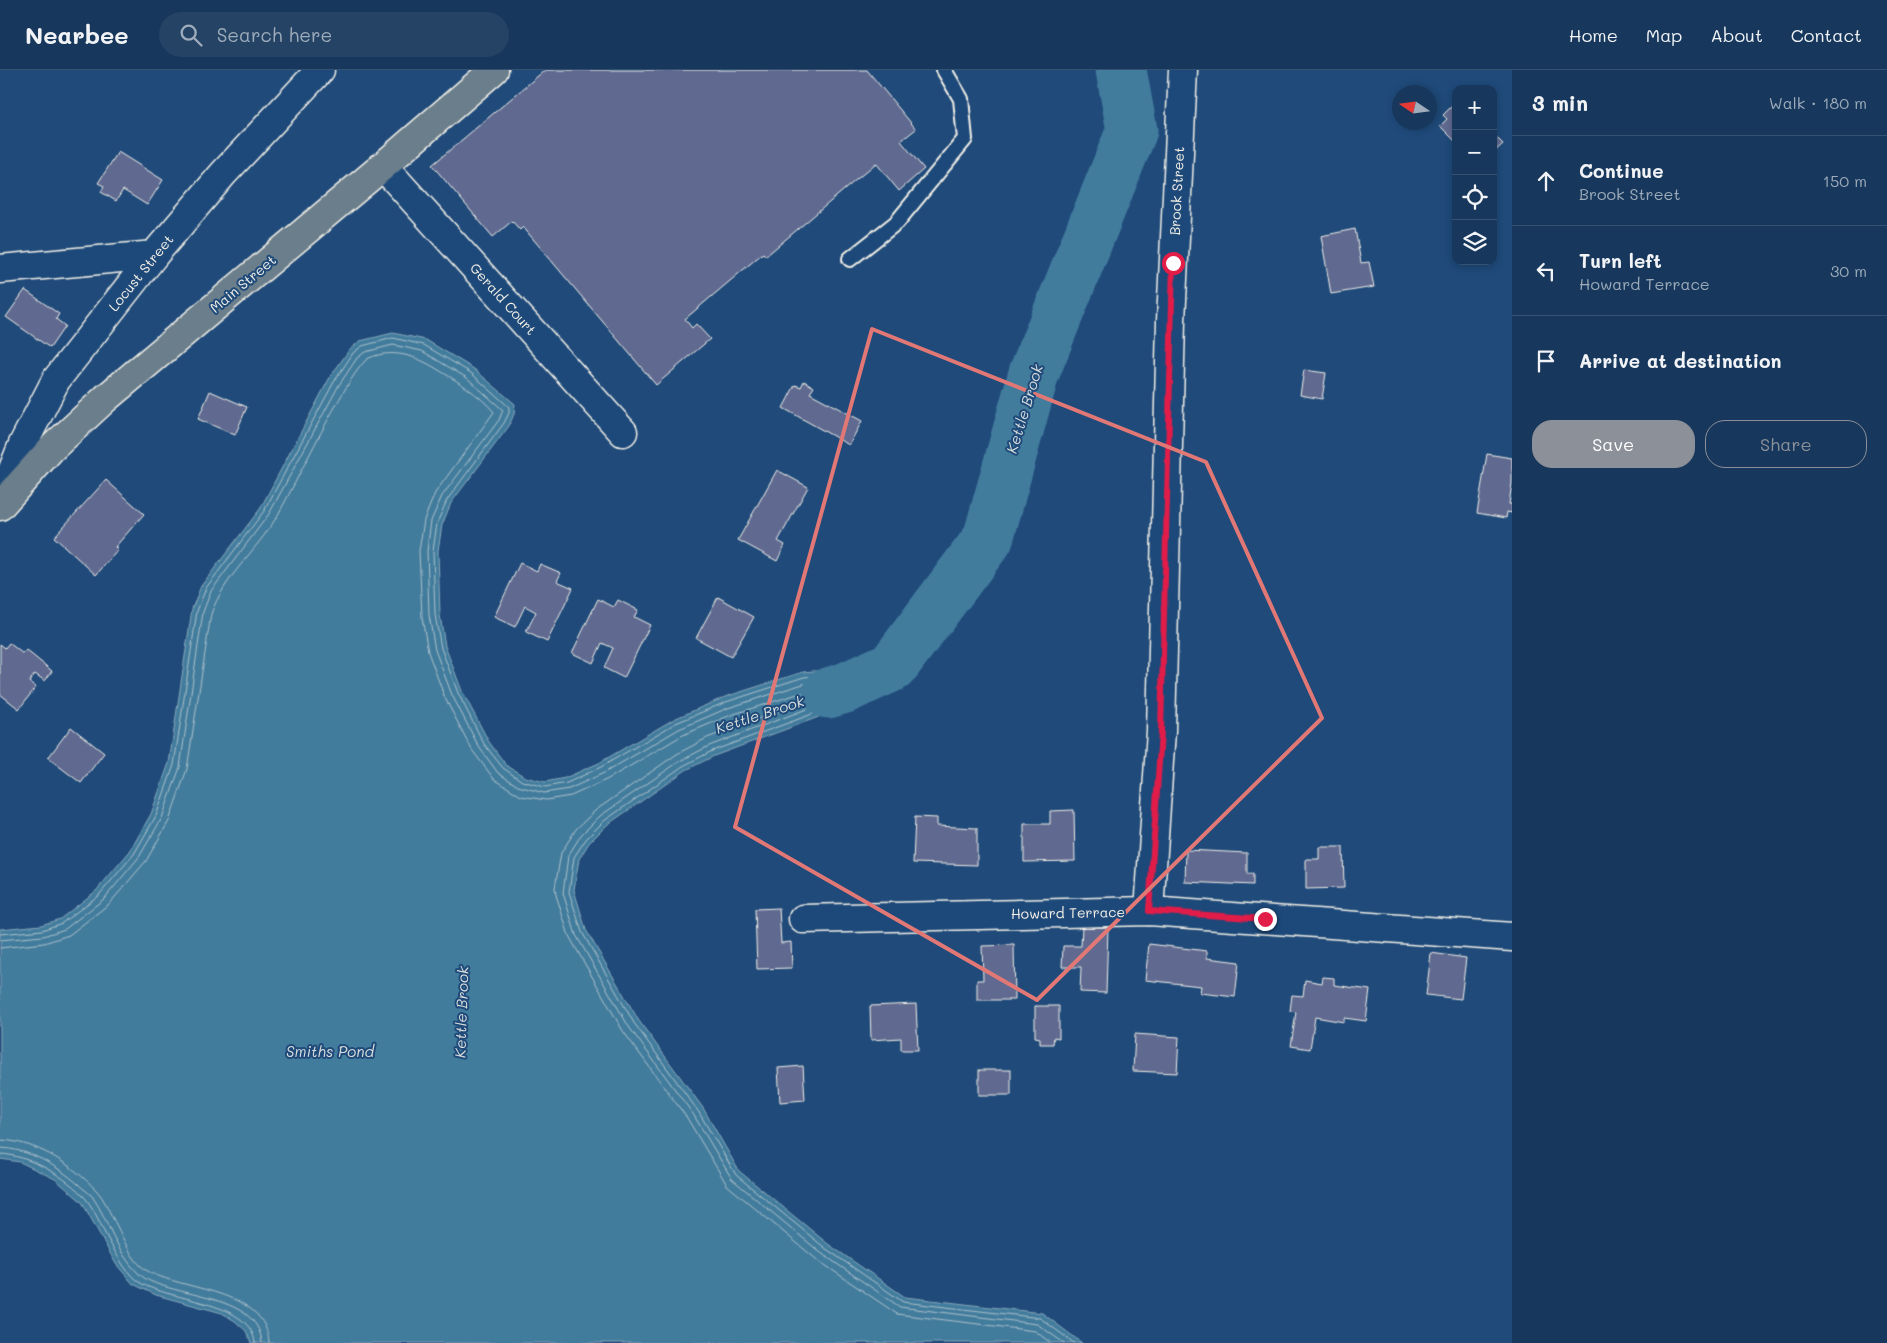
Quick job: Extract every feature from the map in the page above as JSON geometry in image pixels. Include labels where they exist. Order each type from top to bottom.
[{"type":"highway","name":"Main Street","points":[[0,506],[51,449],[106,398],[383,166],[494,70]]},
{"type":"street","name":"Locust Street","points":[[0,502],[23,444],[56,380],[154,255],[223,174],[320,70]]},
{"type":"street","name":"Brook Street","points":[[1149,911],[1161,732],[1171,321],[1183,70]]},
{"type":"street","name":"Gerald Court","points":[[383,166],[623,432]]},
{"type":"street","points":[[0,268],[154,255]]},
{"type":"street","name":"Howard Terrace","points":[[803,919],[1149,911],[1512,936]]},
{"type":"lane","points":[[850,259],[898,222],[965,139],[961,99],[944,70]]},
{"type":"highlighted area","points":[[872,329],[1206,462],[1322,718],[1037,1000],[735,827]]},
{"type":"water","name":"Smiths Pond","points":[[393,333],[426,340],[474,369],[515,404],[514,414],[509,426],[451,503],[442,525],[438,551],[440,615],[445,646],[462,691],[489,742],[506,765],[525,777],[545,782],[565,778],[599,763],[674,719],[725,697],[803,672],[854,667],[877,652],[893,666],[891,686],[816,718],[714,756],[686,770],[607,825],[589,843],[579,859],[574,890],[586,930],[639,1021],[703,1108],[739,1171],[828,1244],[905,1297],[1042,1313],[1082,1343],[251,1343],[246,1331],[222,1313],[156,1295],[133,1284],[116,1264],[82,1202],[55,1179],[20,1162],[0,1159],[0,929],[41,925],[60,919],[96,891],[130,851],[151,814],[169,763],[192,609],[201,586],[260,509],[329,379],[349,350],[360,341]]},
{"type":"building","points":[[545,70],[867,70],[916,129],[901,141],[924,169],[899,191],[876,163],[766,256],[763,253],[685,319],[692,328],[696,324],[710,339],[656,385],[523,227],[520,230],[512,221],[493,237],[432,165]]},
{"type":"building","points":[[1452,106],[1452,138],[1440,126],[1447,119],[1443,115]]},
{"type":"building","points":[[1497,138],[1503,144],[1497,149]]},
{"type":"building","points":[[118,152],[163,180],[147,205],[123,190],[116,201],[101,192],[104,186],[98,183]]},
{"type":"building","points":[[1355,229],[1361,263],[1369,262],[1374,287],[1331,294],[1321,236]]},
{"type":"building","points":[[25,290],[59,314],[56,319],[65,326],[50,348],[6,317]]},
{"type":"building","points":[[1304,370],[1326,373],[1322,399],[1300,395]]},
{"type":"building","points":[[804,381],[814,387],[810,393],[862,421],[849,445],[783,408],[795,385],[801,387]]},
{"type":"building","points":[[210,391],[247,407],[235,435],[198,419]]},
{"type":"building","points":[[1487,454],[1512,458],[1512,483],[1509,504],[1512,504],[1512,513],[1507,512],[1506,518],[1477,513]]},
{"type":"building","points":[[777,470],[808,487],[778,541],[785,545],[777,561],[738,540]]},
{"type":"building","points":[[106,480],[144,514],[115,547],[118,550],[96,575],[54,537]]},
{"type":"building","points":[[520,563],[537,571],[540,564],[561,573],[557,581],[573,588],[547,642],[526,632],[536,612],[525,606],[515,627],[494,617]]},
{"type":"building","points":[[718,597],[754,617],[731,657],[696,638]]},
{"type":"building","points":[[598,599],[614,607],[618,600],[638,610],[634,617],[650,625],[624,678],[604,668],[613,648],[602,643],[593,663],[572,653]]},
{"type":"building","points":[[9,643],[23,654],[26,650],[52,671],[45,681],[35,674],[29,682],[36,687],[19,709],[0,694],[0,644],[5,648]]},
{"type":"building","points":[[71,727],[104,753],[81,783],[48,758]]},
{"type":"building","points":[[1074,810],[1075,861],[1024,862],[1024,824],[1050,824],[1050,811]]},
{"type":"building","points":[[915,817],[937,818],[937,826],[977,828],[977,865],[913,863]]},
{"type":"building","points":[[1319,847],[1343,847],[1344,888],[1306,889],[1306,859],[1319,859]]},
{"type":"building","points":[[1186,850],[1247,853],[1247,874],[1253,874],[1253,885],[1185,882]]},
{"type":"building","points":[[779,908],[781,943],[791,942],[792,968],[757,969],[755,909]]},
{"type":"building","points":[[1082,927],[1108,927],[1106,993],[1080,992],[1081,967],[1062,967],[1063,946],[1081,946]]},
{"type":"building","points":[[1149,944],[1207,951],[1207,958],[1239,962],[1235,997],[1200,993],[1201,986],[1145,980]]},
{"type":"building","points":[[1014,945],[1015,1000],[977,1000],[977,980],[983,980],[982,946]]},
{"type":"building","points":[[1431,953],[1466,958],[1461,999],[1426,995]]},
{"type":"building","points":[[1323,977],[1334,978],[1334,985],[1370,990],[1366,1021],[1344,1018],[1344,1022],[1315,1017],[1310,1049],[1291,1046],[1296,1012],[1290,1011],[1292,995],[1303,996],[1305,980],[1322,983]]},
{"type":"building","points":[[916,1004],[918,1050],[901,1050],[901,1038],[871,1040],[870,1006]]},
{"type":"building","points":[[1035,1006],[1059,1006],[1059,1038],[1054,1037],[1053,1044],[1040,1044],[1040,1038],[1035,1037]]},
{"type":"building","points":[[1135,1034],[1179,1037],[1177,1073],[1133,1071]]},
{"type":"building","points":[[803,1066],[805,1100],[780,1102],[778,1068]]},
{"type":"building","points":[[979,1070],[1011,1070],[1011,1095],[979,1095]]},
{"type":"waterway","name":"Kettle Brook","points":[[828,693],[845,688],[893,666],[988,539],[1034,373],[1132,130],[1121,70]]},
{"type":"route","points":[[1173,263],[1161,732],[1149,911],[1265,919]]}]
